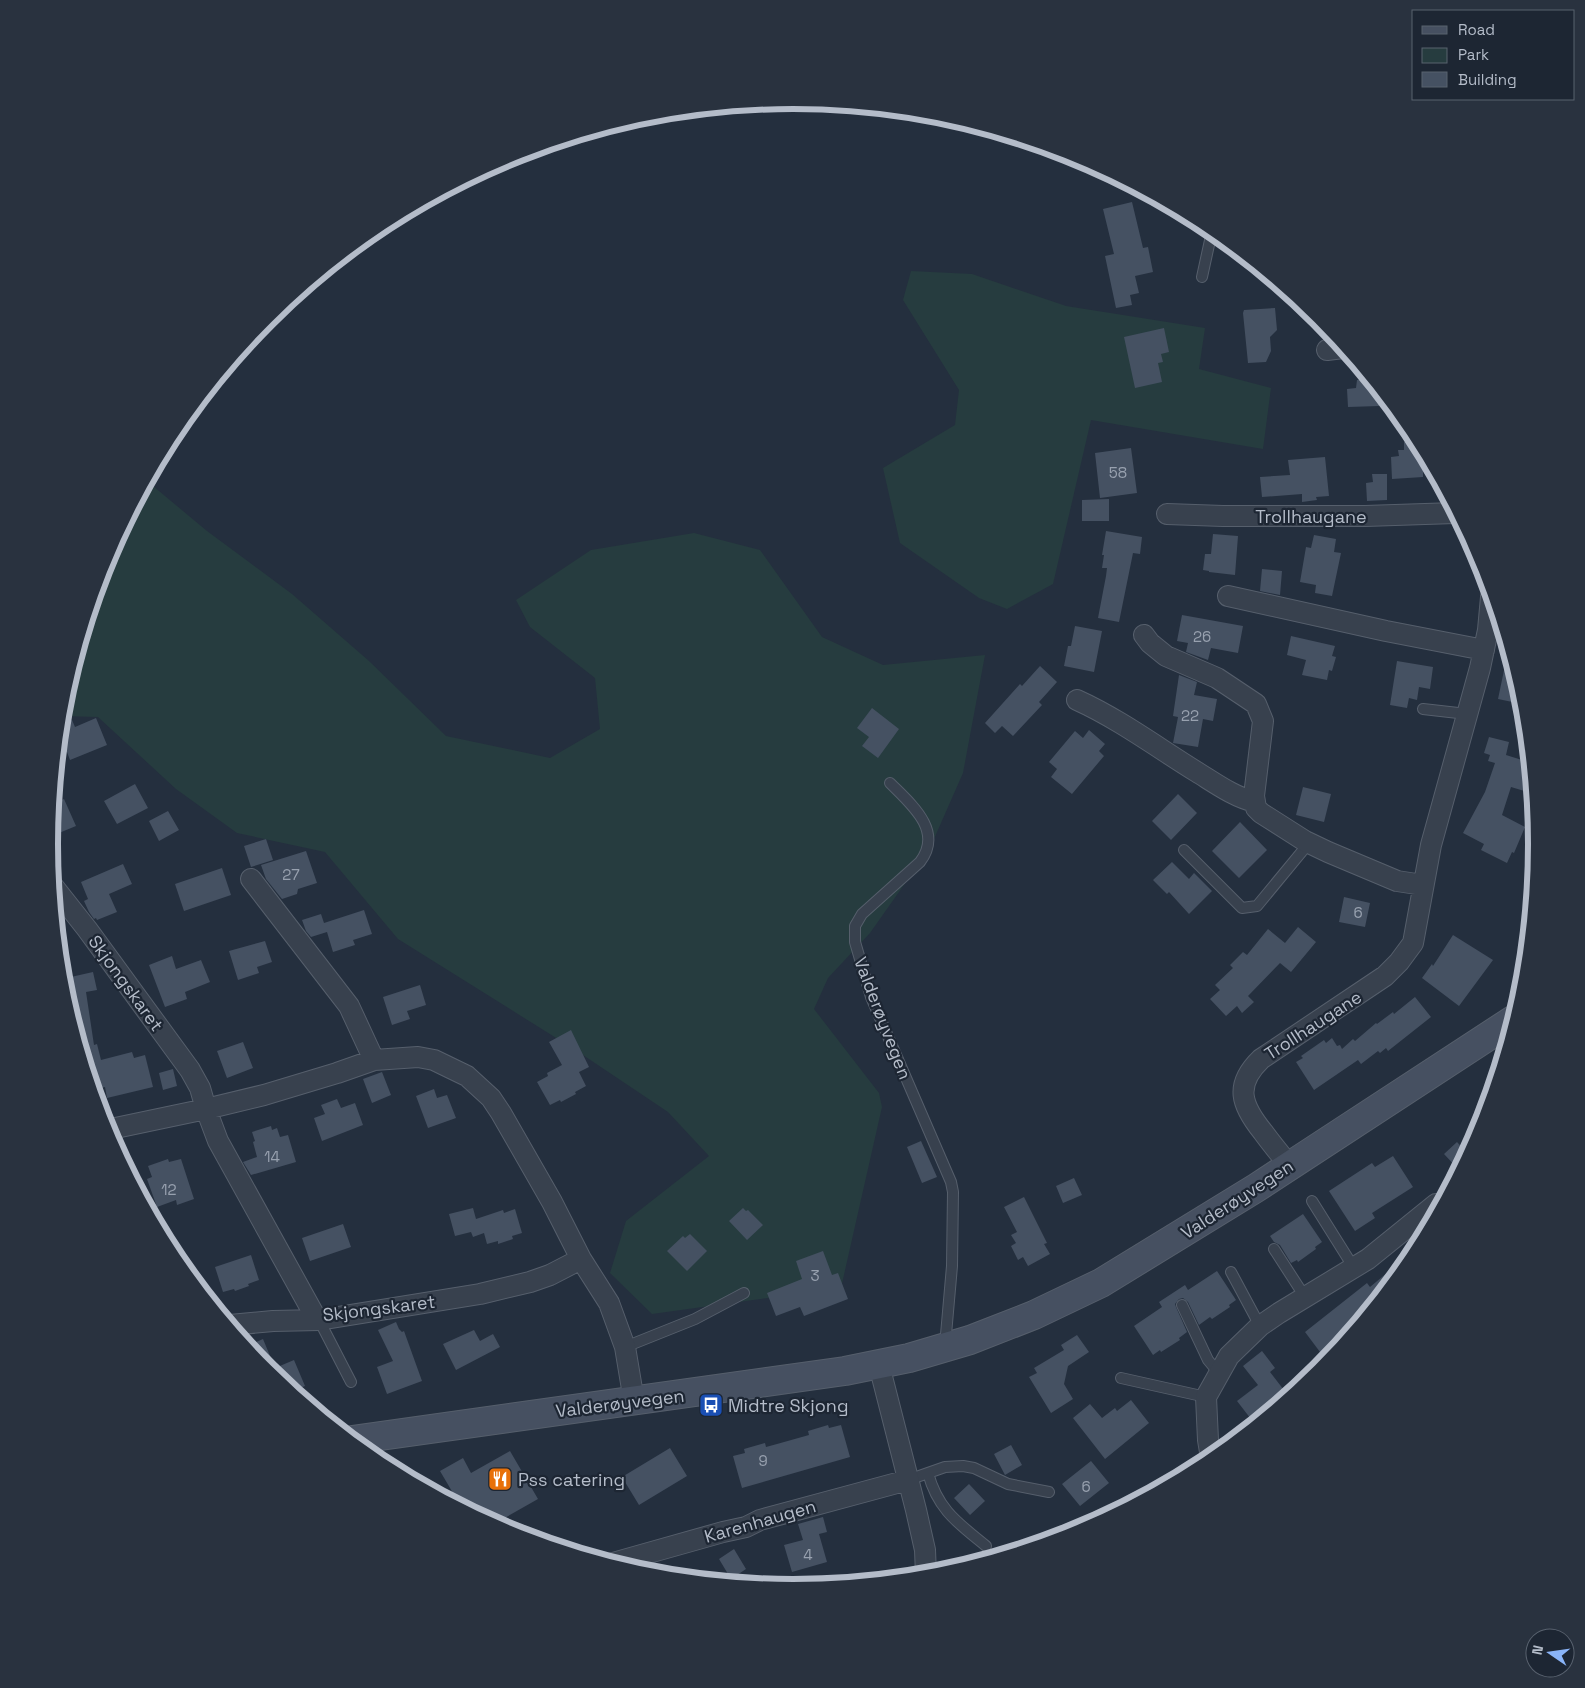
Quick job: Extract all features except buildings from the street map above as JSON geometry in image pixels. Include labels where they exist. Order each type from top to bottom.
[{"type":"main road","name":"Valderøyvegen","points":[[361,1439],[879,1365],[945,1348],[998,1330],[1100,1283],[1209,1218],[1504,1026]]},
{"type":"street","name":"Trollhaugane","points":[[1167,514],[1365,516],[1449,513]]},
{"type":"street","points":[[1228,596],[1386,631],[1484,650]]},
{"type":"street","name":"Trollhaugane","points":[[1289,1165],[1246,1108],[1243,1097],[1246,1076],[1262,1058],[1386,976],[1413,943],[1431,845],[1484,650],[1490,613]]},
{"type":"street","points":[[1144,635],[1166,656],[1217,678],[1251,699],[1259,709],[1263,721],[1255,802],[1256,808],[1261,813],[1309,843],[1373,872],[1398,881],[1423,885]]},
{"type":"street","points":[[1077,700],[1244,800],[1255,802]]},
{"type":"street","points":[[250,879],[348,1006],[374,1060]]},
{"type":"street","name":"Skjongskaret","points":[[59,894],[190,1070],[200,1088],[218,1141],[316,1318],[319,1320],[507,1289],[550,1275],[582,1259]]},
{"type":"street","points":[[114,1128],[264,1095],[374,1060],[418,1057],[434,1060],[467,1076],[491,1098],[501,1112],[582,1259],[608,1302],[625,1347],[634,1401]]},
{"type":"street","points":[[1209,1449],[1206,1396],[1228,1356],[1260,1326],[1368,1259],[1431,1208]]},
{"type":"street","points":[[236,1324],[319,1320]]},
{"type":"street","points":[[879,1365],[925,1550],[926,1567]]},
{"type":"street","name":"Karenhaugen","points":[[626,1560],[739,1529],[777,1515],[908,1480]]},
{"type":"lane","points":[[1202,277],[1210,240]]},
{"type":"lane","points":[[1423,709],[1467,714]]},
{"type":"lane","name":"Valderøyvegen","points":[[890,783],[914,806],[924,820],[928,832],[926,855],[862,914],[855,926],[855,942],[872,998],[951,1182],[953,1192],[952,1266],[945,1348]]},
{"type":"lane","points":[[1184,850],[1242,908],[1257,906],[1309,843]]},
{"type":"lane","points":[[1312,1201],[1354,1268]]},
{"type":"lane","points":[[1274,1249],[1305,1297]]},
{"type":"lane","points":[[1232,1272],[1260,1326]]},
{"type":"lane","points":[[625,1347],[695,1319],[744,1293]]},
{"type":"lane","points":[[1182,1305],[1208,1360],[1218,1372]]},
{"type":"lane","points":[[319,1320],[351,1382]]},
{"type":"lane","points":[[1121,1378],[1206,1396]]},
{"type":"lane","points":[[908,1480],[945,1467],[963,1466],[974,1468],[1014,1486],[1049,1492]]},
{"type":"lane","points":[[928,1473],[936,1498],[945,1510],[986,1546]]},
{"type":"green space","points":[[911,271],[972,274],[1066,306],[1205,328],[1199,369],[1271,388],[1263,449],[1091,420],[1053,584],[1007,609],[979,598],[900,543],[883,468],[955,425],[959,390],[903,300]]},
{"type":"green space","points":[[151,485],[207,531],[292,594],[369,661],[446,736],[550,758],[600,729],[595,678],[530,627],[516,600],[591,550],[694,533],[760,550],[822,637],[883,665],[985,655],[963,773],[930,848],[870,933],[828,978],[814,1009],[879,1093],[882,1107],[841,1288],[652,1314],[610,1273],[626,1221],[709,1156],[668,1112],[577,1051],[398,939],[325,852],[237,833],[176,789],[98,717],[69,716],[72,701],[83,654],[113,563]]},
{"type":"place","name":"Midtre Skjong","points":[[711,1405]]},
{"type":"place","name":"Pss catering","points":[[500,1479]]}]
